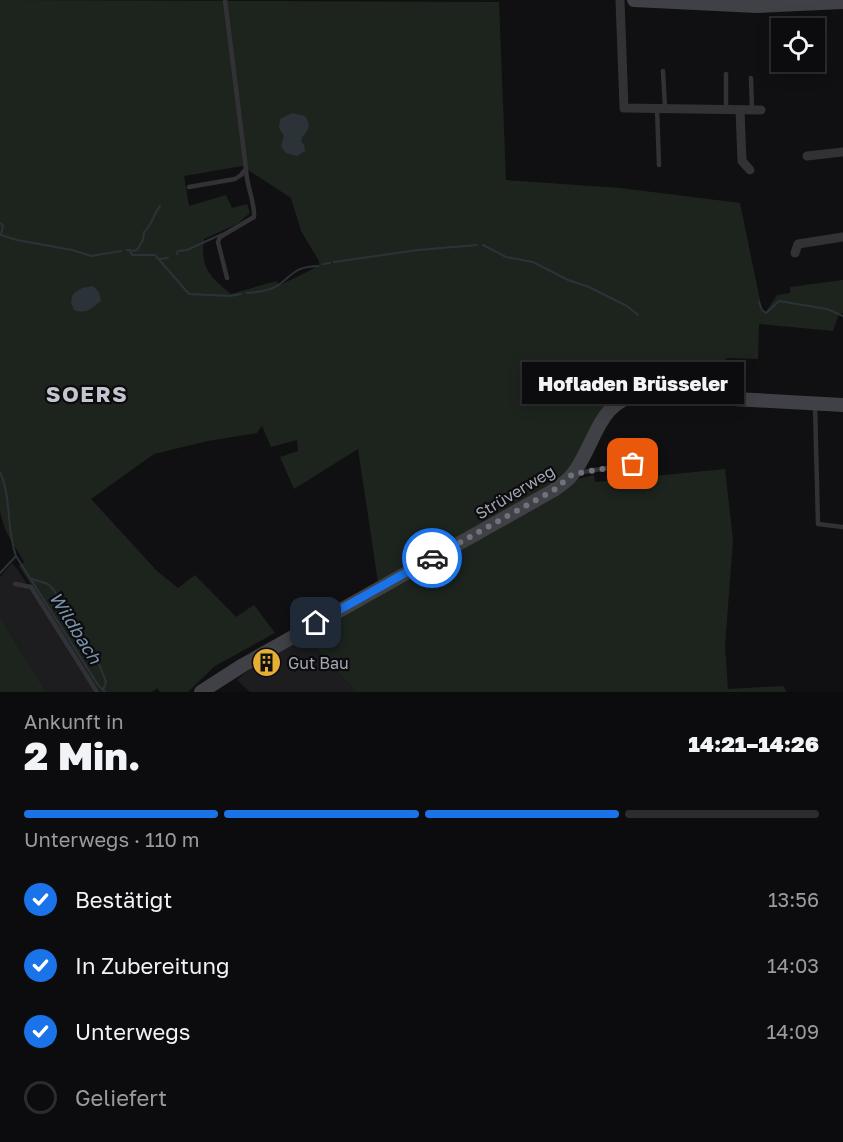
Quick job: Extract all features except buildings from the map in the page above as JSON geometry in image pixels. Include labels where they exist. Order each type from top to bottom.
[{"type":"street","points":[[620,0],[624,108],[756,110]]},
{"type":"street","points":[[634,0],[757,3],[843,2]]},
{"type":"street","points":[[740,110],[742,161],[750,170]]},
{"type":"street","points":[[807,156],[843,152]]},
{"type":"street","points":[[795,253],[798,244],[843,237]]},
{"type":"street","name":"Strüverweg","points":[[201,692],[247,663],[554,490],[573,474],[609,410],[620,401],[635,395],[843,405]]},
{"type":"lane","points":[[225,0],[246,178],[254,210],[254,217],[220,237],[218,242],[227,278]]},
{"type":"lane","points":[[659,165],[663,71]]},
{"type":"lane","points":[[726,74],[726,108]]},
{"type":"lane","points":[[751,78],[756,110]]},
{"type":"lane","points":[[189,187],[235,179],[241,176],[246,169]]},
{"type":"lane","points":[[815,404],[818,524],[843,527]]},
{"type":"lane","points":[[573,474],[633,464]]},
{"type":"lane","points":[[15,584],[31,587],[97,692]]},
{"type":"shaded area","points":[[0,0],[499,2],[506,180],[620,188],[740,203],[762,310],[766,312],[777,295],[790,293],[790,287],[843,280],[843,313],[839,314],[833,331],[759,324],[758,359],[726,358],[726,392],[642,389],[616,397],[600,414],[574,462],[561,478],[378,582],[358,449],[294,489],[280,457],[298,451],[297,440],[271,447],[262,426],[257,433],[208,441],[154,454],[91,499],[157,571],[178,588],[195,575],[236,617],[254,605],[275,633],[215,666],[188,692],[160,692],[157,688],[152,692],[100,692],[19,566],[24,562],[7,532],[0,511]],"holes":[[[242,166],[291,198],[301,231],[319,261],[319,266],[280,285],[276,281],[231,294],[212,277],[205,265],[204,239],[237,224],[250,213],[247,204],[232,208],[226,195],[189,206],[184,176]]]},
{"type":"shaded area","points":[[292,113],[305,116],[309,125],[301,142],[304,144],[305,151],[297,156],[286,153],[281,146],[284,136],[279,128],[280,119]]},
{"type":"shaded area","points":[[93,286],[99,292],[101,301],[86,311],[74,310],[71,302],[73,294],[82,288]]},
{"type":"shaded area","points":[[725,469],[733,540],[725,646],[728,689],[784,686],[786,692],[356,692],[304,635],[573,480],[594,475],[595,482]]},
{"type":"shaded area","points":[[12,563],[95,692],[46,692],[0,617],[0,577]]},
{"type":"shaded area","points":[[0,617],[46,692],[0,692]]},
{"type":"shaded area","points":[[304,635],[356,692],[250,692],[237,680],[255,664]]},
{"type":"waterway","points":[[132,251],[137,250],[143,240],[144,232],[160,206]]},
{"type":"waterway","points":[[0,223],[3,225],[1,235],[17,240],[72,250],[91,256],[121,251]]},
{"type":"waterway","points":[[177,254],[178,251],[187,250],[222,234]]},
{"type":"waterway","points":[[334,262],[418,250],[477,245]]},
{"type":"waterway","points":[[483,245],[506,257],[533,262],[568,280],[589,287],[627,306],[638,315]]},
{"type":"waterway","points":[[127,250],[130,250],[132,255],[155,255],[189,294],[230,296],[241,294]]},
{"type":"waterway","points":[[158,259],[168,258]]},
{"type":"waterway","points":[[323,264],[330,263]]},
{"type":"waterway","points":[[247,293],[273,288],[300,269],[318,266]]},
{"type":"waterway","points":[[759,302],[766,313],[779,301],[827,309],[843,316]]},
{"type":"waterway","name":"Wildbach","points":[[0,472],[4,482],[16,556],[98,685],[105,692]]},
{"type":"waterway","points":[[0,573],[16,556]]},
{"type":"waterway","name":"Wildbach","points":[[32,579],[48,584],[74,621],[78,635],[96,656],[106,682],[103,690]]},
{"type":"way so far","points":[[432,558],[554,490],[573,474],[633,464]]},
{"type":"place","name":"Hofladen Brüsseler","points":[[633,464]]},
{"type":"place","name":"Gut Bau","points":[[267,663]]},
{"type":"district","name":"SOERS","points":[[87,394]]},
{"type":"route","points":[[316,623],[432,558]]}]
